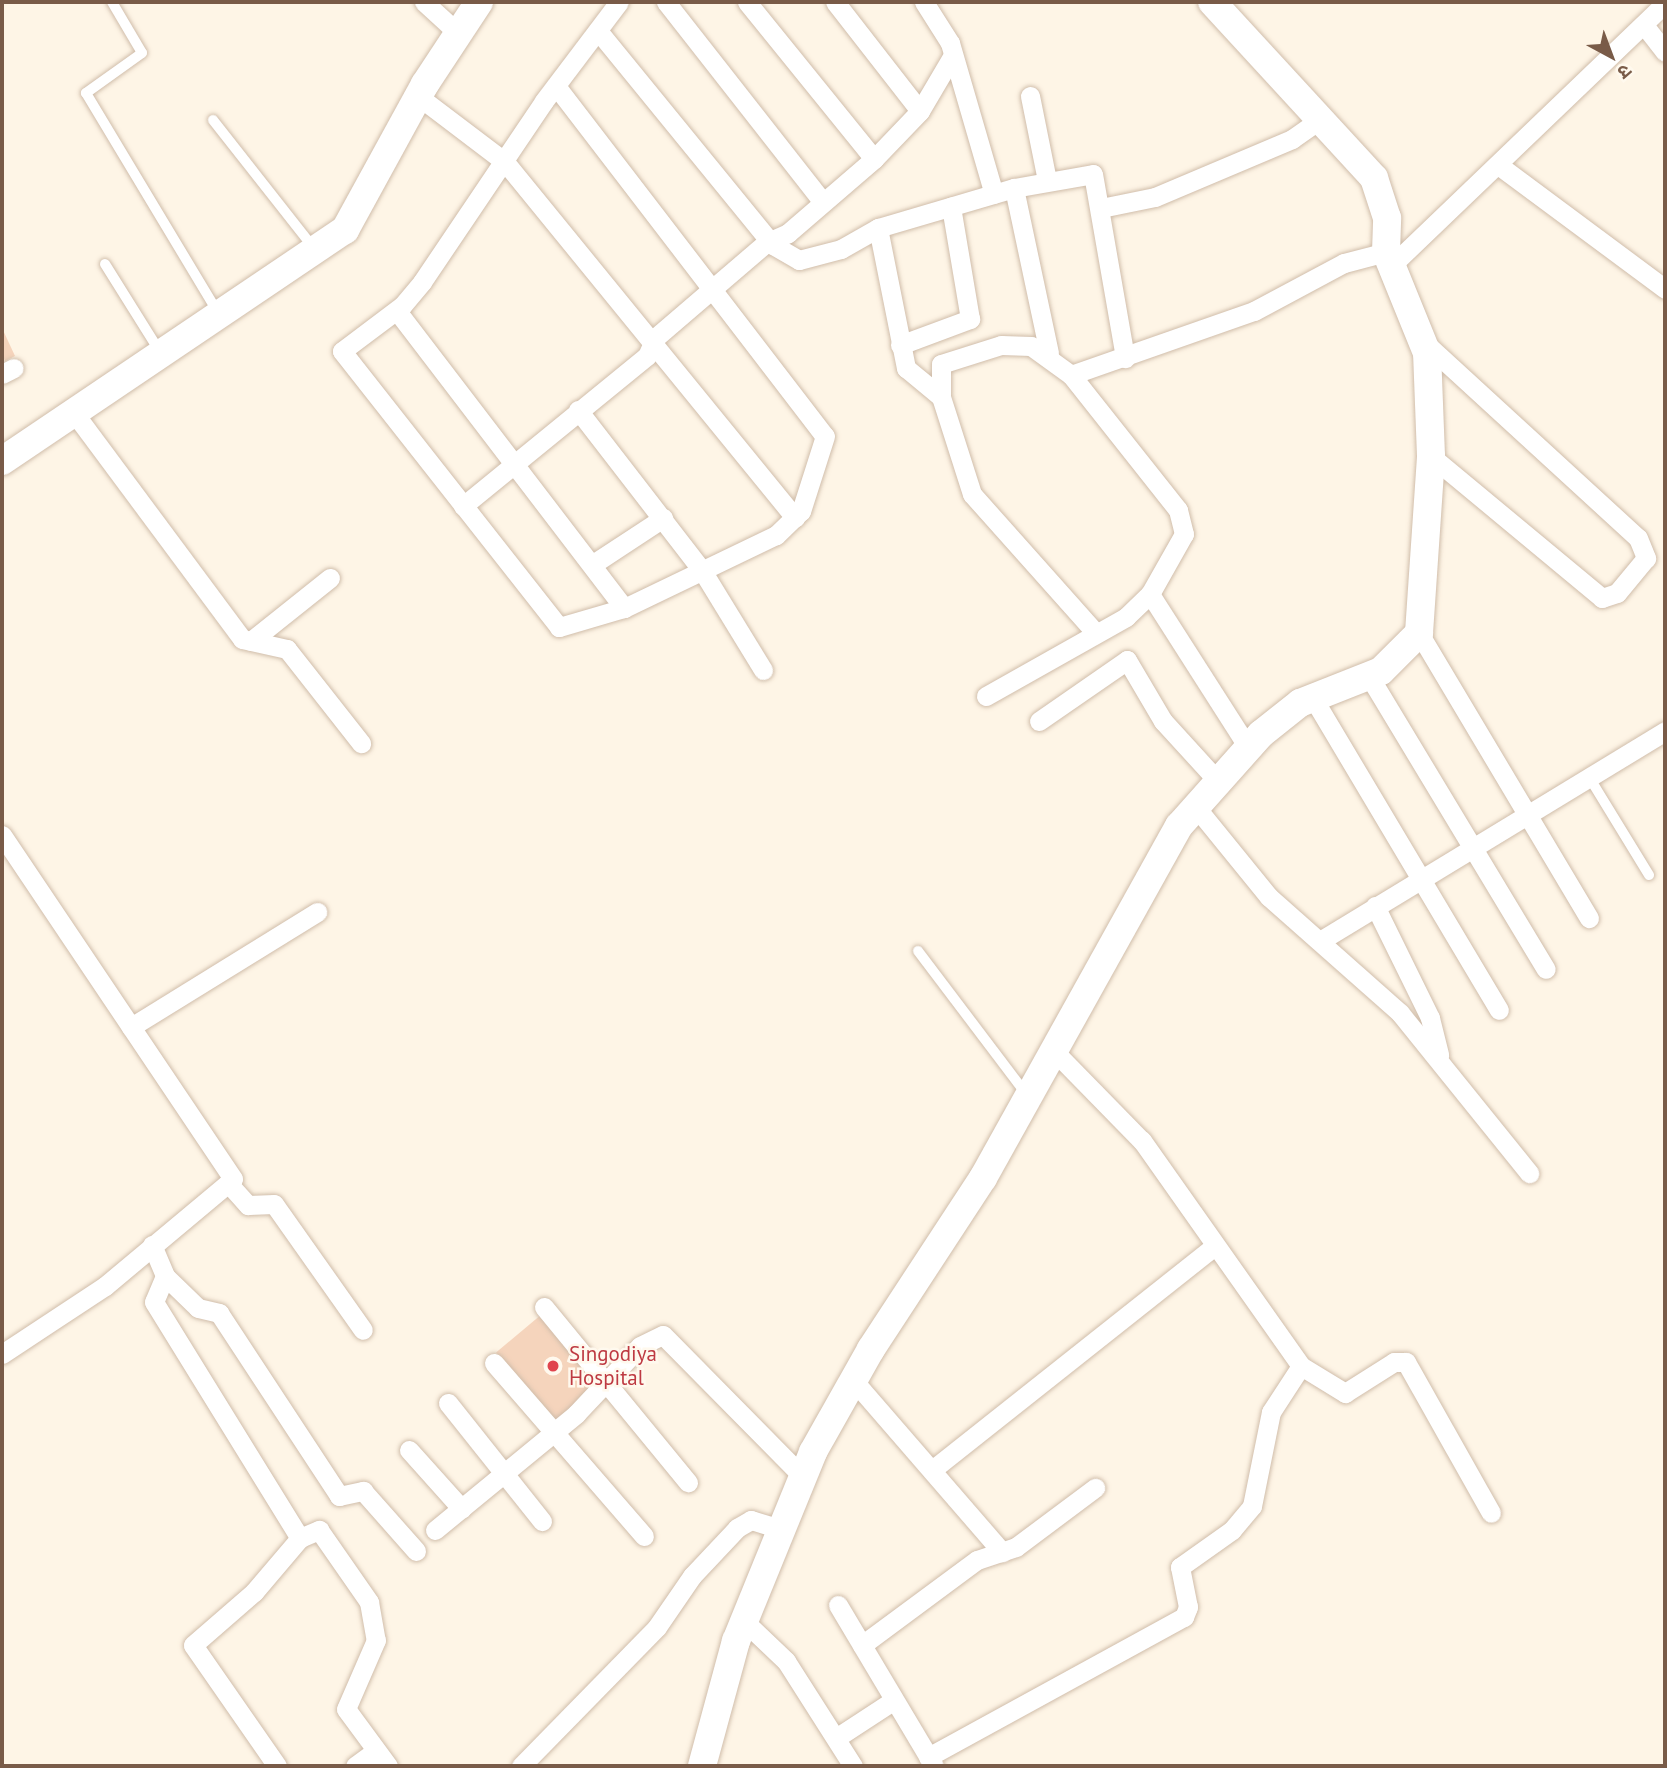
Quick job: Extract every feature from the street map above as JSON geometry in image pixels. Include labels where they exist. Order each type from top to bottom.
[{"type":"street","points":[[425,2],[458,33]]},
{"type":"street","points":[[2,461],[163,356],[345,230],[418,96],[479,2]]},
{"type":"street","points":[[556,86],[718,290],[825,436],[813,484],[794,518],[750,551],[624,608],[559,627],[342,351],[397,311],[505,162],[556,86],[620,2]]},
{"type":"street","points":[[666,2],[822,201]]},
{"type":"street","points":[[747,2],[874,159]]},
{"type":"street","points":[[835,2],[920,111]]},
{"type":"street","points":[[924,2],[953,55],[994,194]]},
{"type":"street","points":[[702,1766],[744,1621],[803,1477],[853,1380],[936,1258],[1195,806],[1216,779],[1248,747],[1312,698],[1369,676],[1406,653],[1419,633],[1431,456],[1423,342],[1389,259],[1387,218],[1374,178],[1322,118],[1212,2]]},
{"type":"street","points":[[1071,374],[1125,358],[1254,311],[1344,263],[1389,259],[1501,167],[1665,3]]},
{"type":"street","points":[[1644,25],[1665,52]]},
{"type":"street","points":[[599,32],[773,245]]},
{"type":"street","points":[[773,245],[874,159],[920,111],[953,55]]},
{"type":"street","points":[[418,96],[505,162],[650,348],[794,518]]},
{"type":"street","points":[[1030,96],[1047,180]]},
{"type":"street","points":[[1101,208],[1155,197],[1292,139],[1322,118]]},
{"type":"street","points":[[1501,167],[1665,289]]},
{"type":"street","points":[[463,506],[718,290],[766,243],[811,260],[878,228],[1047,180],[1093,174],[1125,358]]},
{"type":"street","points":[[1014,188],[1049,353]]},
{"type":"street","points":[[900,345],[970,320],[951,207]]},
{"type":"street","points":[[878,228],[900,345],[909,373],[941,397]]},
{"type":"street","points":[[397,311],[515,461],[624,608]]},
{"type":"street","points":[[1423,342],[1638,538],[1646,558],[1617,593],[1602,598],[1431,456]]},
{"type":"street","points":[[986,696],[1094,631],[1126,617],[1150,594],[1184,534],[1184,519],[1071,374],[1049,353],[1001,345],[941,364],[941,397],[972,494],[1094,631]]},
{"type":"street","points":[[578,410],[703,572],[763,670]]},
{"type":"street","points":[[75,414],[242,639],[288,649],[360,743]]},
{"type":"street","points":[[593,564],[663,518]]},
{"type":"street","points":[[251,641],[330,578]]},
{"type":"street","points":[[1150,594],[1248,747]]},
{"type":"street","points":[[1419,633],[1531,813],[1589,918]]},
{"type":"street","points":[[1039,721],[1127,660],[1163,721],[1216,779]]},
{"type":"street","points":[[1369,676],[1469,849],[1546,969]]},
{"type":"street","points":[[1312,698],[1499,1010]]},
{"type":"street","points":[[1320,940],[1665,731]]},
{"type":"street","points":[[1195,806],[1269,897],[1381,992],[1439,1057],[1530,1173]]},
{"type":"street","points":[[2,835],[233,1179],[105,1286],[2,1354]]},
{"type":"street","points":[[1375,906],[1430,1018],[1439,1057]]},
{"type":"street","points":[[131,1027],[317,912]]},
{"type":"street","points":[[1053,1050],[1142,1141],[1301,1366],[1345,1393],[1394,1362],[1406,1362],[1491,1513]]},
{"type":"street","points":[[228,1183],[248,1205],[274,1204],[363,1330]]},
{"type":"street","points":[[152,1245],[165,1276],[198,1308],[219,1313],[337,1494],[363,1491],[416,1551]]},
{"type":"street","points":[[932,1470],[1215,1246]]},
{"type":"street","points":[[165,1276],[154,1302],[300,1538]]},
{"type":"street","points":[[544,1307],[605,1385],[688,1482]]},
{"type":"street","points":[[435,1530],[552,1434],[605,1385],[648,1339],[669,1338],[803,1477]]},
{"type":"street","points":[[495,1363],[552,1434],[644,1536]]},
{"type":"street","points":[[838,1605],[931,1762],[1184,1617],[1188,1607],[1180,1567],[1232,1530],[1252,1506],[1271,1412],[1301,1366]]},
{"type":"street","points":[[853,1380],[1002,1552]]},
{"type":"street","points":[[449,1403],[542,1521]]},
{"type":"street","points":[[409,1450],[462,1509]]},
{"type":"street","points":[[862,1645],[977,1560],[1002,1552],[1095,1488]]},
{"type":"street","points":[[521,1766],[657,1628],[692,1576],[737,1528],[751,1520],[781,1529]]},
{"type":"street","points":[[277,1766],[193,1645],[254,1592],[300,1538],[319,1530],[369,1602],[376,1640],[345,1704],[382,1759],[355,1766]]},
{"type":"street","points":[[744,1621],[786,1661],[853,1766]]},
{"type":"street","points":[[836,1738],[894,1700]]},
{"type":"lane","points":[[112,2],[142,53],[86,93],[220,316]]},
{"type":"lane","points":[[214,120],[316,251]]},
{"type":"lane","points":[[105,264],[163,356]]},
{"type":"lane","points":[[1589,777],[1649,875]]},
{"type":"lane","points":[[918,951],[1028,1096]]},
{"type":"building","points":[[2,328],[15,356],[5,361],[2,354]]},
{"type":"building","points":[[542,1314],[602,1386],[556,1425],[496,1353]]},
{"type":"place","name":"Singodiya Hospital","points":[[553,1366]]}]
